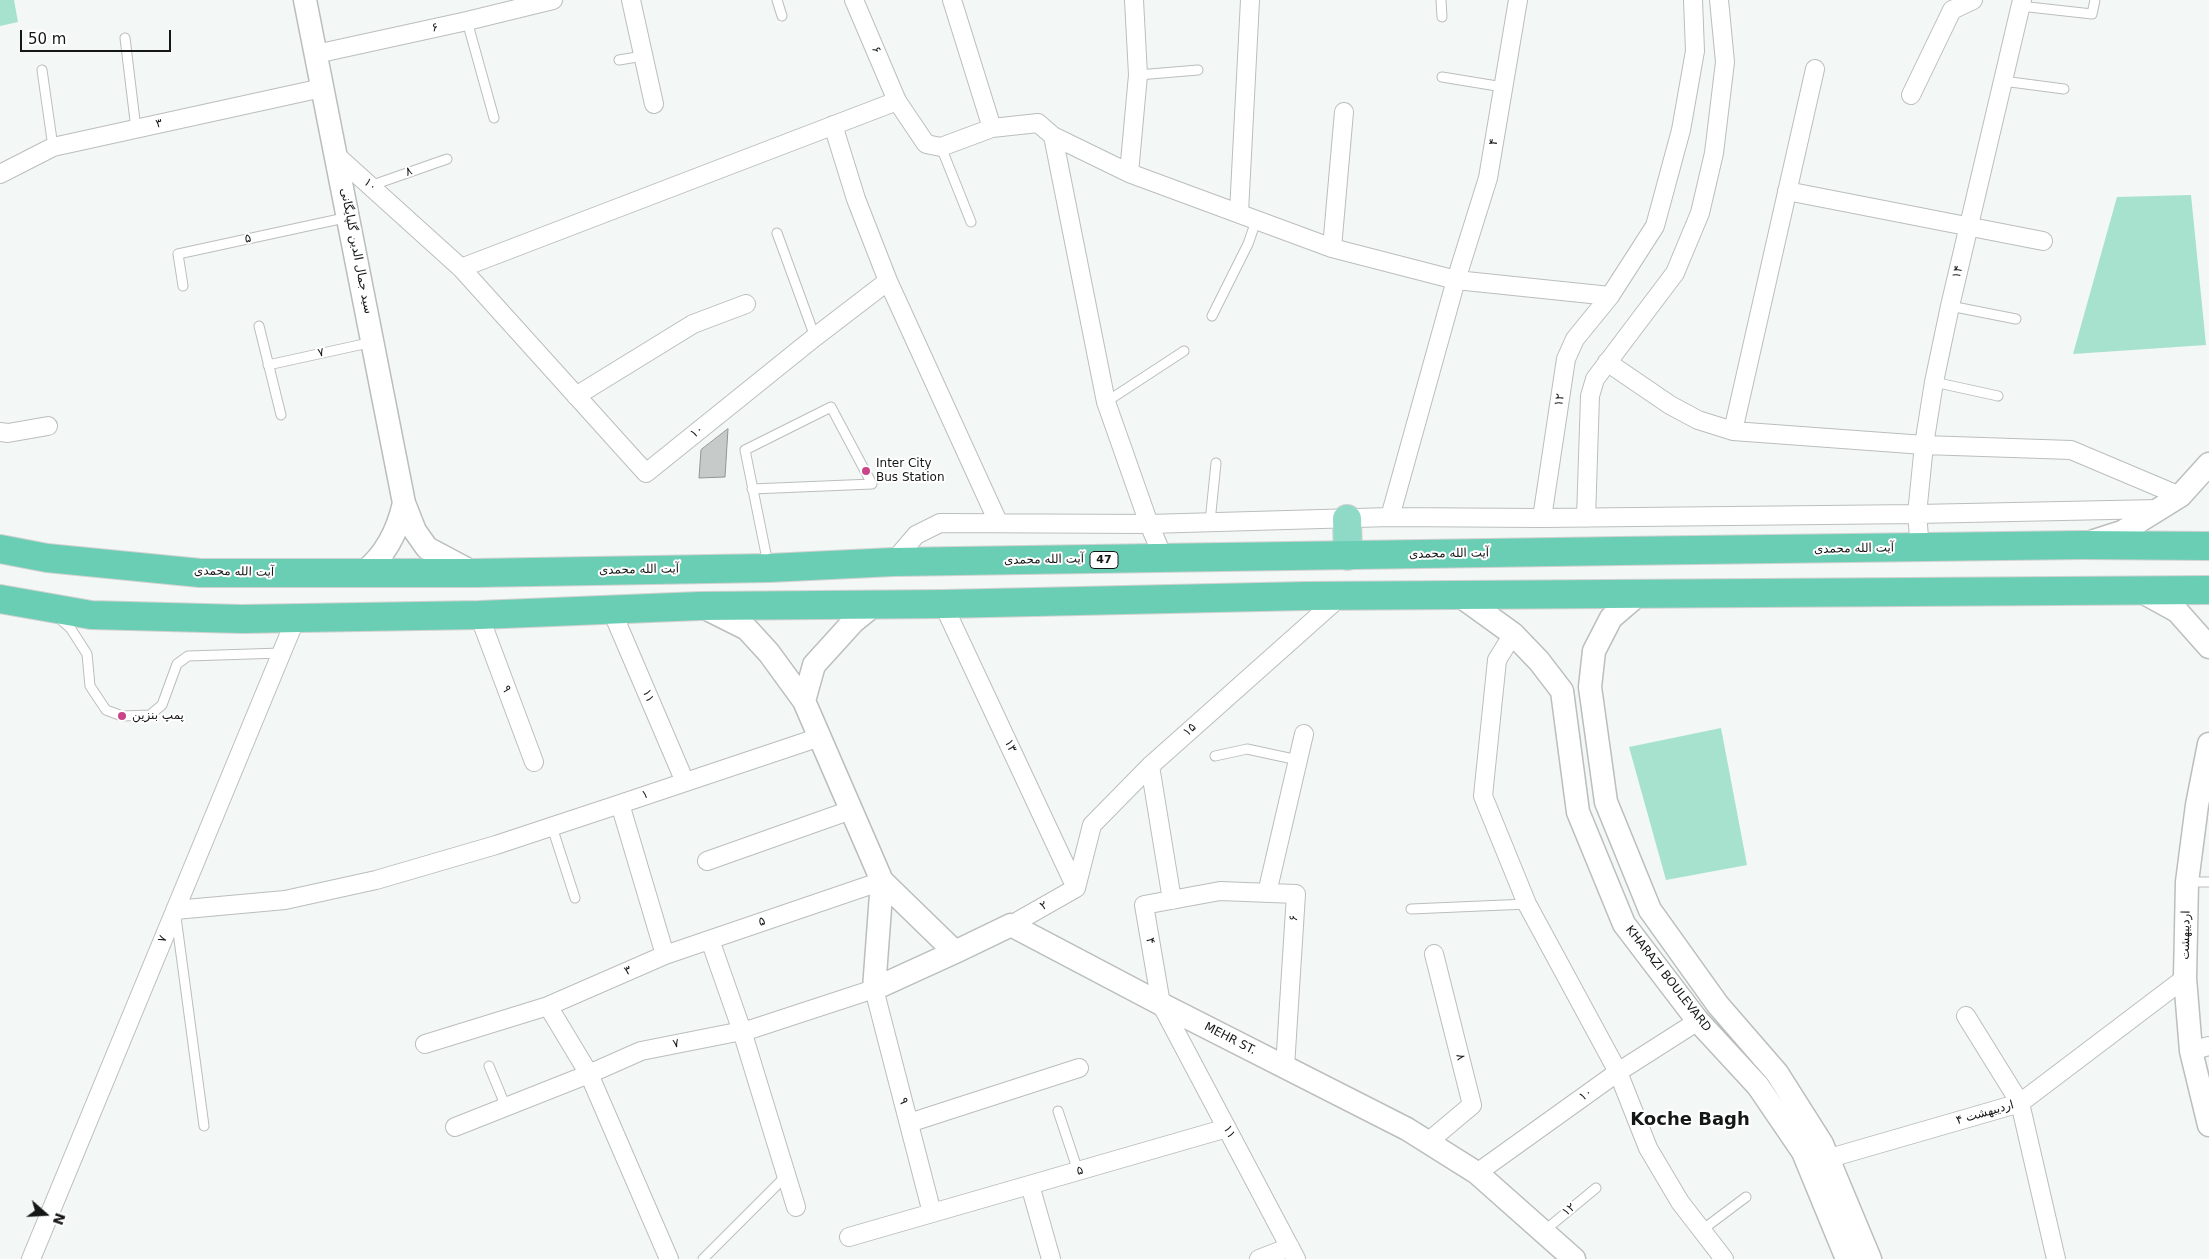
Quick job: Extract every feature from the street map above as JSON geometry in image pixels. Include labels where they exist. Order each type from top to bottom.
[{"type":"highway","name":"آیت الله محمدی","points":[[0,549],[47,558],[200,573],[475,573],[769,568],[893,562],[2081,545],[2209,546]]},
{"type":"highway","points":[[1489,553],[1498,557],[1504,564],[1506,574],[1504,583],[1499,591],[1490,595]]},
{"type":"highway","points":[[1548,593],[1540,589],[1535,581],[1534,572],[1536,563],[1542,556],[1550,553]]},
{"type":"highway","points":[[0,599],[91,615],[242,619],[479,615],[700,606],[943,604],[1341,596],[1548,593],[2209,590]]},
{"type":"main road","points":[[1347,520],[1348,556]]},
{"type":"street","name":"سید جمال الدین گلپایگانی","points":[[305,0],[374,342],[404,502]]},
{"type":"street","name":"۶","points":[[316,54],[553,0]]},
{"type":"street","points":[[631,0],[654,104]]},
{"type":"street","name":"۶","points":[[854,0],[897,101],[926,144],[941,147]]},
{"type":"street","points":[[952,0],[992,128]]},
{"type":"street","points":[[1129,173],[1138,75],[1134,0]]},
{"type":"street","points":[[1239,212],[1250,0]]},
{"type":"street","name":"۴","points":[[1390,517],[1456,280],[1488,178],[1518,0]]},
{"type":"street","name":"۱۲","points":[[1542,518],[1566,359],[1575,339],[1610,296],[1655,226],[1681,130],[1695,50],[1693,0]]},
{"type":"street","points":[[1586,518],[1590,396],[1595,379],[1675,273],[1700,213],[1714,153],[1725,62],[1719,0]]},
{"type":"street","points":[[1911,95],[1952,10],[1973,0]]},
{"type":"street","name":"۱۴","points":[[1920,548],[1917,514],[1924,445],[1934,382],[2021,3]]},
{"type":"street","points":[[1733,431],[1815,69]]},
{"type":"street","name":"۳","points":[[0,174],[53,147],[322,88]]},
{"type":"street","points":[[461,268],[897,101]]},
{"type":"street","points":[[1332,248],[1344,112]]},
{"type":"street","points":[[941,147],[992,128],[1038,123],[1053,136],[1129,173],[1239,212],[1256,221],[1332,248],[1456,280],[1610,296]]},
{"type":"street","points":[[833,124],[856,199],[888,281],[998,522]]},
{"type":"street","points":[[1053,136],[1106,402],[1149,524],[1164,558]]},
{"type":"street","name":"۱۰","points":[[337,156],[461,268],[646,473],[815,337],[888,281]]},
{"type":"street","points":[[1787,191],[2042,241]]},
{"type":"street","points":[[576,396],[693,324],[746,304]]},
{"type":"street","points":[[1608,362],[1670,405],[1698,420],[1733,431],[1924,445],[2071,450],[2180,496]]},
{"type":"street","points":[[0,432],[8,433],[48,426]]},
{"type":"street","points":[[2081,545],[2122,532],[2160,509],[2180,496],[2209,464]]},
{"type":"street","points":[[364,572],[384,552],[400,523],[404,502]]},
{"type":"street","points":[[404,502],[415,531],[427,548],[475,573]]},
{"type":"street","points":[[893,562],[916,534],[940,523],[1149,524],[1347,520],[1390,517],[1586,518],[2160,509]]},
{"type":"street","points":[[2139,590],[2177,611],[2209,646]]},
{"type":"street","name":"KHARAZI BOULEVARD","points":[[1639,594],[1611,618],[1594,650],[1590,687],[1606,802],[1650,910],[1718,1005],[1777,1073],[1822,1144],[1818,1161],[1847,1259]]},
{"type":"street","name":"KHARAZI BOULEVARD","points":[[1459,595],[1513,634],[1539,661],[1562,691],[1578,812],[1624,924],[1698,1021],[1758,1086],[1803,1152],[1818,1161],[1870,1259]]},
{"type":"street","name":"۱۵","points":[[1076,888],[1092,825],[1150,766],[1341,596]]},
{"type":"street","name":"۱۳","points":[[943,604],[1076,888]]},
{"type":"street","points":[[804,701],[814,665],[852,622],[874,605]]},
{"type":"street","points":[[700,606],[747,630],[769,653],[804,701],[882,881],[956,952],[1011,925]]},
{"type":"street","name":"۱۱","points":[[611,609],[685,782]]},
{"type":"street","name":"۹","points":[[479,615],[534,762]]},
{"type":"street","name":"۷","points":[[31,1259],[296,618]]},
{"type":"street","points":[[1513,634],[1498,660],[1483,796],[1527,904],[1618,1072],[1648,1148],[1680,1202],[1724,1259]]},
{"type":"street","points":[[1268,893],[1304,734]]},
{"type":"street","name":"۱","points":[[175,910],[294,898],[376,880],[552,826],[820,737]]},
{"type":"street","name":"اردیبهشت","points":[[2209,744],[2198,882],[2185,978],[2200,1048],[2209,1125]]},
{"type":"street","points":[[1150,766],[1172,900]]},
{"type":"street","points":[[620,804],[665,955]]},
{"type":"street","points":[[707,861],[851,810]]},
{"type":"street","points":[[874,989],[882,881]]},
{"type":"street","name":"۵","points":[[710,940],[882,881]]},
{"type":"street","name":"۲","points":[[1011,925],[1076,888]]},
{"type":"street","name":"۶","points":[[1172,900],[1220,891],[1296,894],[1285,1067]]},
{"type":"street","name":"۴","points":[[1161,1004],[1144,905],[1172,900]]},
{"type":"street","name":"MEHR ST.","points":[[1011,925],[1161,1004],[1407,1129],[1477,1173],[1574,1259]]},
{"type":"street","points":[[710,940],[742,1031],[796,1207]]},
{"type":"street","name":"۳","points":[[426,1044],[548,1006],[665,955],[710,940]]},
{"type":"street","name":"۷","points":[[455,1127],[641,1051],[742,1031],[874,989],[956,952]]},
{"type":"street","name":"۸","points":[[1428,1142],[1472,1106],[1434,954]]},
{"type":"street","name":"اردیبهشت ۴","points":[[1818,1161],[2020,1103],[2185,978]]},
{"type":"street","name":"۹","points":[[874,989],[932,1213]]},
{"type":"street","name":"۱۱","points":[[1161,1004],[1293,1253]]},
{"type":"street","points":[[548,1006],[588,1074],[669,1259]]},
{"type":"street","points":[[1966,1016],[2020,1103],[2056,1259]]},
{"type":"street","name":"۱۰","points":[[1477,1173],[1618,1072],[1698,1021]]},
{"type":"street","points":[[908,1123],[1079,1068]]},
{"type":"street","name":"۵","points":[[849,1237],[1227,1128]]},
{"type":"street","points":[[1030,1185],[1051,1259]]},
{"type":"street","points":[[1259,1259],[1293,1253]]},
{"type":"lane","points":[[777,0],[782,16]]},
{"type":"lane","points":[[1441,0],[1442,17]]},
{"type":"lane","points":[[2021,3],[2092,14],[2095,0]]},
{"type":"lane","points":[[466,21],[494,118]]},
{"type":"lane","points":[[125,38],[136,129]]},
{"type":"lane","points":[[619,60],[644,56]]},
{"type":"lane","points":[[42,70],[53,147]]},
{"type":"lane","points":[[1138,75],[1198,70]]},
{"type":"lane","points":[[1442,77],[1504,87]]},
{"type":"lane","points":[[2003,81],[2064,89]]},
{"type":"lane","points":[[941,147],[971,222]]},
{"type":"lane","name":"۸","points":[[370,186],[447,158]]},
{"type":"lane","name":"۵","points":[[183,286],[178,254],[349,217]]},
{"type":"lane","points":[[1212,316],[1248,244],[1256,221]]},
{"type":"lane","points":[[777,232],[815,337]]},
{"type":"lane","points":[[1950,306],[2016,319]]},
{"type":"lane","points":[[259,326],[281,415]]},
{"type":"lane","name":"۷","points":[[268,365],[374,342]]},
{"type":"lane","points":[[1106,402],[1184,351]]},
{"type":"lane","points":[[1934,382],[1998,396]]},
{"type":"lane","points":[[752,489],[872,484],[831,407],[744,450],[752,489],[769,568]]},
{"type":"lane","points":[[1210,522],[1216,463]]},
{"type":"lane","points":[[49,608],[71,628],[87,654],[90,686],[95,694],[106,710],[122,716],[150,714],[162,705],[177,664],[188,656],[281,653]]},
{"type":"lane","points":[[1215,756],[1248,750],[1298,760]]},
{"type":"lane","points":[[552,826],[576,898]]},
{"type":"lane","points":[[1411,909],[1527,904]]},
{"type":"lane","points":[[175,910],[204,1126]]},
{"type":"lane","points":[[489,1066],[506,1107]]},
{"type":"lane","points":[[1058,1111],[1078,1171]]},
{"type":"lane","points":[[703,1259],[786,1176]]},
{"type":"lane","name":"۱۲","points":[[1543,1232],[1596,1188]]},
{"type":"lane","points":[[1702,1230],[1746,1197]]},
{"type":"green space","points":[[0,0],[14,0],[18,22],[0,26]]},
{"type":"green space","points":[[2191,195],[2206,345],[2073,354],[2117,197]]},
{"type":"green space","points":[[1721,728],[1747,865],[1666,880],[1629,747]]},
{"type":"building","points":[[728,429],[725,477],[699,478],[701,450]]},
{"type":"place","name":"Inter City Bus Station","points":[[866,471]]},
{"type":"place","name":"پمپ بنزین","points":[[122,716]]},
{"type":"district","name":"Koche Bagh","points":[[1690,1120]]}]
